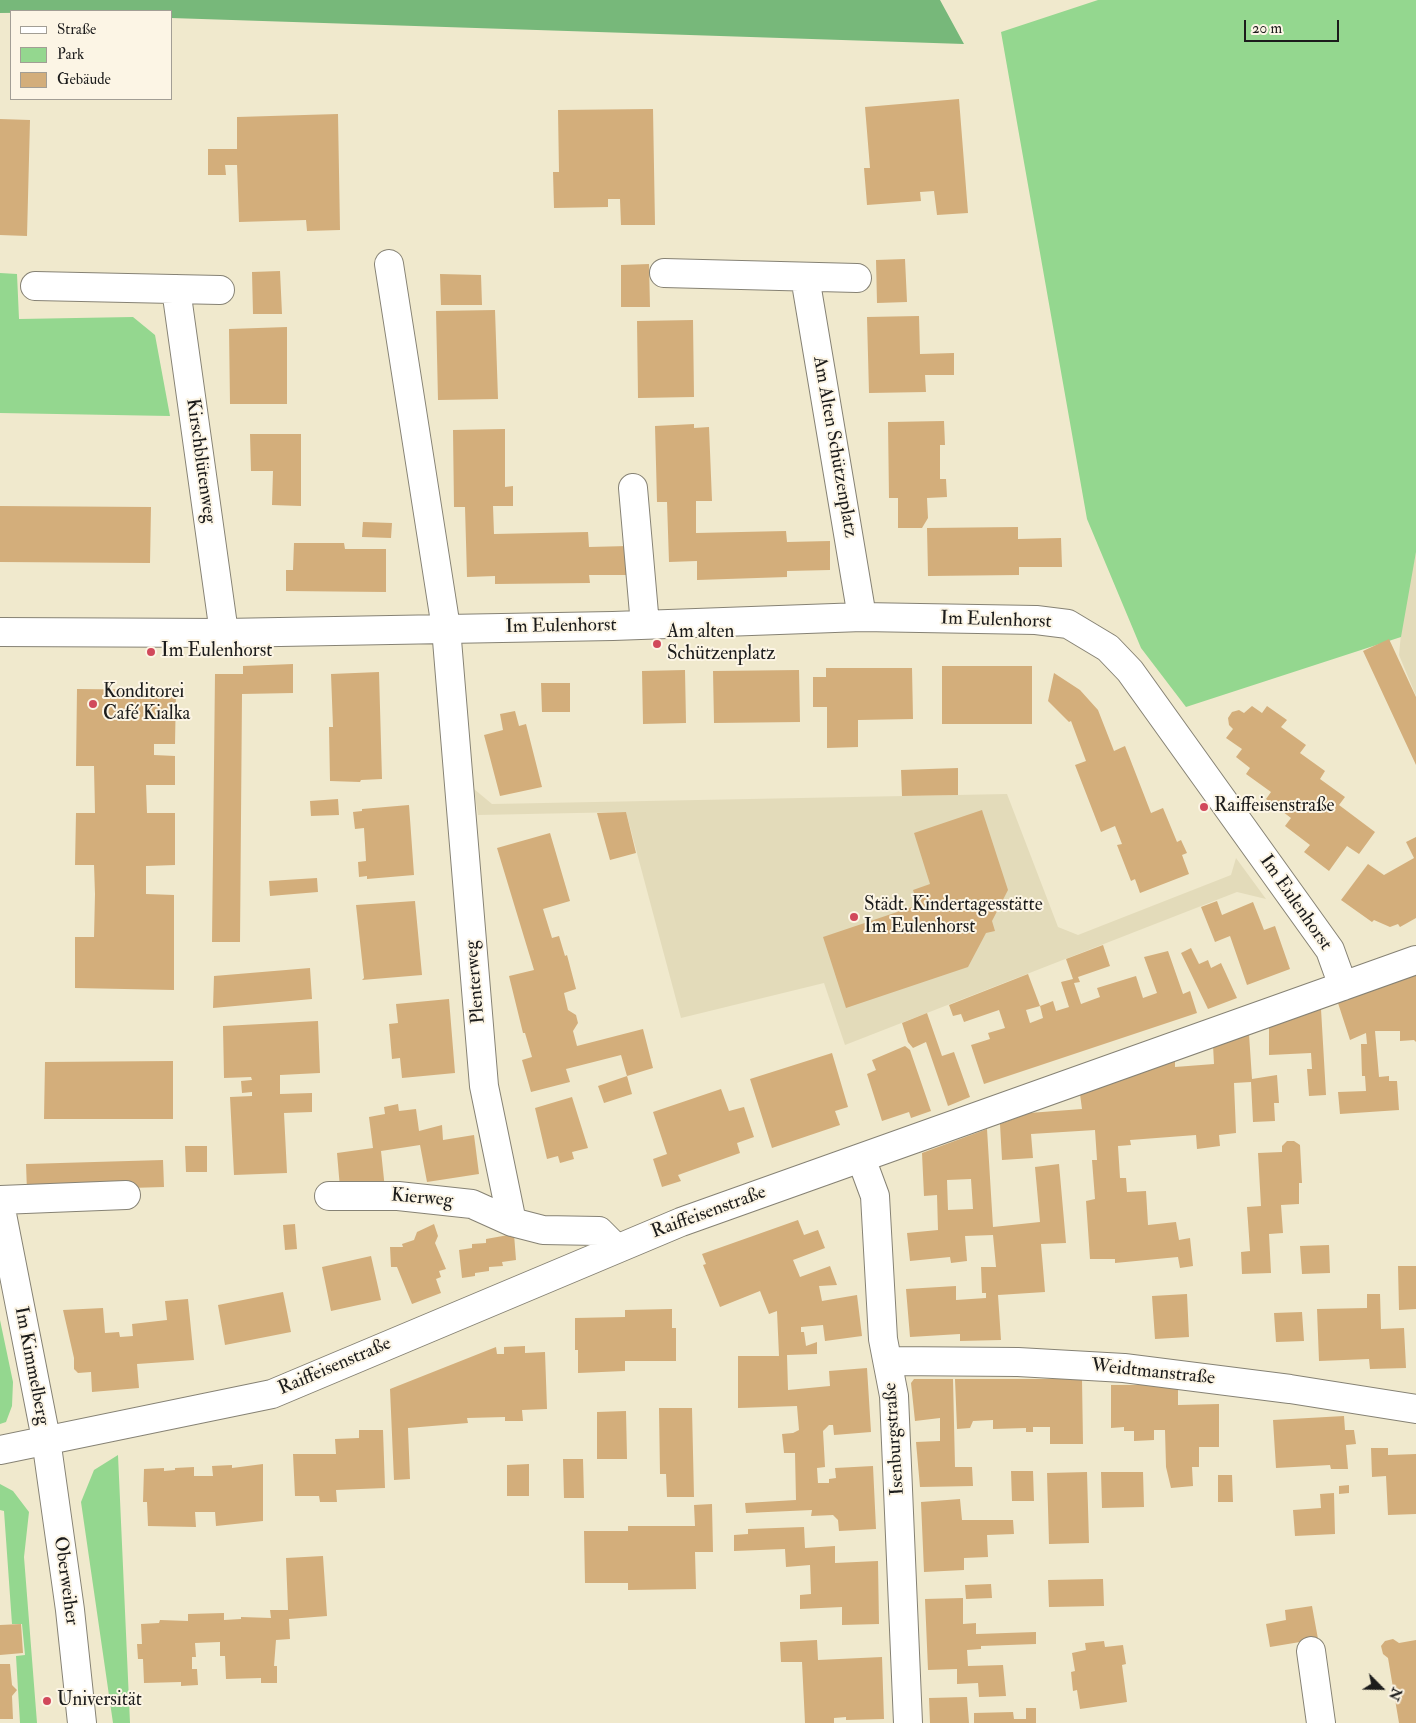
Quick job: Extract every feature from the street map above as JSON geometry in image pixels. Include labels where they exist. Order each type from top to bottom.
[{"type":"street","points":[[389,264],[446,628]]},
{"type":"street","points":[[664,273],[857,278]]},
{"type":"street","name":"Am Alten Schützenplatz","points":[[805,277],[862,617]]},
{"type":"street","points":[[35,286],[220,290]]},
{"type":"street","name":"Kirschblütenweg","points":[[176,289],[224,633]]},
{"type":"street","name":"Im Eulenhorst","points":[[633,488],[645,625]]},
{"type":"street","name":"Im Eulenhorst","points":[[0,632],[224,633],[645,625],[862,617],[1036,620],[1068,624],[1108,648],[1130,671],[1330,950],[1343,986]]},
{"type":"street","name":"Plenterweg","points":[[446,628],[484,1086],[512,1222]]},
{"type":"street","name":"Raiffeisenstraße","points":[[0,1450],[272,1394],[681,1222],[1416,960]]},
{"type":"street","name":"Isenburgstraße","points":[[861,1158],[874,1196],[883,1339],[889,1361],[894,1396],[908,1723]]},
{"type":"street","points":[[0,1200],[126,1195]]},
{"type":"street","name":"Kierweg","points":[[329,1196],[398,1196],[472,1204],[512,1222]]},
{"type":"street","name":"Im Kimmelberg","points":[[0,1204],[46,1439]]},
{"type":"street","points":[[512,1222],[543,1230],[599,1232],[616,1248]]},
{"type":"street","name":"Weidtmanstraße","points":[[889,1361],[1018,1362],[1124,1368],[1308,1392],[1416,1410]]},
{"type":"street","name":"Oberweiher","points":[[46,1439],[70,1610],[82,1723]]},
{"type":"street","points":[[1311,1651],[1321,1723]]},
{"type":"shaded area","points":[[1416,552],[1416,696],[1399,655],[1403,613]]},
{"type":"shaded area","name":"Städt. Kindertagesstätte Im Eulenhorst","points":[[474,789],[492,804],[1007,794],[1058,927],[1078,935],[1231,875],[1236,858],[1266,899],[1237,892],[845,1045],[824,983],[681,1018],[626,812],[478,815]]},
{"type":"green space","points":[[0,0],[940,0],[964,44],[172,18],[172,10],[10,10],[10,13],[0,13]]},
{"type":"green space","points":[[1098,0],[1416,0],[1416,552],[1401,637],[1186,707],[1141,648],[1087,519],[1001,32]]},
{"type":"green space","points":[[0,273],[17,274],[19,319],[133,317],[155,335],[170,416],[0,413]]},
{"type":"green space","points":[[0,1320],[13,1382],[12,1406],[6,1422],[0,1424]]},
{"type":"green space","points":[[118,1455],[130,1723],[113,1723],[81,1502],[94,1470]]},
{"type":"green space","points":[[0,1484],[13,1491],[29,1512],[24,1557],[37,1723],[20,1723],[16,1656],[25,1655],[22,1624],[12,1624],[4,1511],[0,1510]]},
{"type":"building","points":[[959,99],[968,213],[937,215],[934,191],[920,192],[921,201],[867,205],[864,168],[870,168],[865,107]]},
{"type":"building","points":[[653,109],[655,225],[621,225],[620,199],[608,199],[608,207],[554,208],[553,172],[559,172],[558,110]]},
{"type":"building","points":[[338,114],[340,230],[307,231],[306,220],[239,222],[237,165],[225,165],[226,175],[208,175],[208,149],[237,149],[237,117]]},
{"type":"building","points":[[0,119],[30,120],[27,236],[0,235]]},
{"type":"building","points":[[905,259],[907,302],[877,303],[876,260]]},
{"type":"building","points":[[649,264],[650,307],[621,307],[621,265]]},
{"type":"building","points":[[280,271],[282,314],[253,314],[252,272]]},
{"type":"building","points":[[440,274],[481,275],[482,305],[441,305]]},
{"type":"building","points":[[495,310],[498,399],[438,400],[436,311]]},
{"type":"building","points":[[919,316],[920,354],[954,353],[954,375],[925,375],[926,392],[869,393],[867,317]]},
{"type":"building","points":[[693,320],[694,397],[638,398],[637,321]]},
{"type":"building","points":[[287,327],[287,404],[230,404],[229,329]]},
{"type":"building","points":[[944,421],[945,445],[940,445],[940,479],[946,479],[947,497],[927,498],[928,518],[922,528],[898,528],[898,498],[889,498],[888,422]]},
{"type":"building","points":[[694,424],[694,428],[709,427],[712,501],[696,501],[696,533],[786,531],[787,542],[830,541],[830,570],[787,571],[787,577],[697,580],[697,561],[669,562],[667,502],[657,502],[655,426]]},
{"type":"building","points":[[505,429],[505,487],[513,486],[513,506],[493,506],[494,534],[588,532],[589,547],[628,546],[628,575],[589,575],[590,583],[495,584],[495,576],[467,577],[465,507],[454,507],[453,430]]},
{"type":"building","points":[[250,434],[301,434],[301,506],[272,505],[273,471],[251,471]]},
{"type":"building","points":[[0,506],[151,507],[150,563],[0,562]]},
{"type":"building","points":[[363,522],[392,523],[391,538],[362,537]]},
{"type":"building","points":[[1018,527],[1018,539],[1061,538],[1062,567],[1019,567],[1019,575],[928,576],[927,528]]},
{"type":"building","points":[[294,543],[344,543],[345,549],[386,549],[386,592],[286,591],[286,570],[293,570]]},
{"type":"building","points":[[1389,639],[1416,697],[1416,765],[1363,651]]},
{"type":"building","points":[[293,664],[293,693],[242,694],[240,942],[212,942],[215,674],[243,674],[243,666]]},
{"type":"building","points":[[942,666],[1032,666],[1032,724],[942,724]]},
{"type":"building","points":[[826,668],[912,668],[913,719],[858,720],[858,747],[827,748],[827,707],[813,707],[813,677],[826,677]]},
{"type":"building","points":[[685,670],[686,723],[643,724],[642,671]]},
{"type":"building","points":[[799,670],[800,722],[714,723],[713,671]]},
{"type":"building","points":[[379,672],[382,779],[361,780],[360,782],[330,781],[329,727],[333,727],[331,674]]},
{"type":"building","points":[[1054,673],[1080,690],[1098,710],[1114,751],[1125,746],[1151,813],[1163,808],[1177,842],[1181,840],[1187,853],[1182,855],[1189,874],[1140,893],[1135,879],[1131,881],[1117,845],[1122,844],[1115,826],[1101,832],[1075,765],[1086,761],[1071,721],[1069,722],[1048,701]]},
{"type":"building","points":[[541,683],[570,683],[570,712],[542,712]]},
{"type":"building","points":[[77,689],[176,690],[175,744],[154,744],[154,755],[175,756],[175,785],[146,785],[147,813],[175,813],[175,865],[146,866],[146,894],[174,895],[174,990],[75,988],[75,937],[94,937],[95,894],[94,865],[75,865],[76,813],[95,813],[94,766],[76,766]]},
{"type":"building","points":[[1252,706],[1262,713],[1267,706],[1287,720],[1281,727],[1306,745],[1300,753],[1325,771],[1320,779],[1345,797],[1339,805],[1375,832],[1359,854],[1347,846],[1329,871],[1304,852],[1310,845],[1285,826],[1291,818],[1266,799],[1271,792],[1246,774],[1250,768],[1236,757],[1242,749],[1226,738],[1233,729],[1229,725],[1228,718],[1232,712],[1239,710],[1244,713]]},
{"type":"building","points":[[515,711],[519,726],[526,724],[542,787],[500,796],[484,735],[503,730],[500,714]]},
{"type":"building","points":[[958,768],[958,795],[902,796],[901,770]]},
{"type":"building","points":[[338,799],[339,815],[311,816],[310,801]]},
{"type":"building","points":[[409,805],[414,875],[367,879],[367,876],[359,877],[358,862],[366,861],[364,828],[355,829],[353,812],[362,811],[362,809]]},
{"type":"building","points":[[982,810],[1008,890],[992,921],[995,931],[986,933],[968,967],[846,1008],[823,937],[918,905],[913,890],[930,884],[914,833]]},
{"type":"building","points":[[626,812],[636,853],[610,860],[597,813]]},
{"type":"building","points":[[550,833],[570,901],[543,909],[552,938],[559,936],[565,956],[567,955],[576,989],[564,993],[568,1010],[576,1015],[578,1023],[573,1031],[577,1046],[643,1029],[653,1068],[627,1076],[621,1055],[566,1069],[570,1082],[531,1092],[522,1060],[532,1057],[525,1033],[523,1033],[509,976],[534,970],[497,848]]},
{"type":"building","points":[[1416,837],[1416,918],[1400,927],[1398,924],[1390,927],[1374,920],[1372,922],[1341,900],[1368,864],[1384,875],[1414,858],[1406,842]]},
{"type":"building","points":[[317,878],[318,892],[270,896],[269,881]]},
{"type":"building","points":[[415,901],[422,975],[362,980],[364,978],[356,905]]},
{"type":"building","points":[[1217,901],[1222,915],[1253,902],[1264,930],[1275,926],[1290,969],[1247,985],[1230,936],[1215,942],[1201,907]]},
{"type":"building","points":[[1103,945],[1110,966],[1078,977],[1080,982],[1074,983],[1081,1004],[1100,997],[1097,988],[1136,976],[1143,998],[1157,993],[1144,957],[1168,951],[1183,994],[1190,991],[1197,1013],[984,1084],[971,1045],[990,1039],[988,1033],[1005,1028],[999,1010],[964,1022],[961,1014],[953,1016],[949,1005],[1028,974],[1040,1006],[1053,1001],[1056,1011],[1069,1007],[1061,982],[1073,979],[1066,959]],"holes":[[[1040,1006],[1043,1018],[1030,1023],[1026,1010]]]},
{"type":"building","points":[[1191,948],[1199,964],[1208,960],[1211,968],[1221,963],[1237,998],[1208,1009],[1181,953]]},
{"type":"building","points":[[310,968],[312,999],[213,1008],[214,976]]},
{"type":"building","points":[[1416,975],[1416,1042],[1414,1040],[1400,1041],[1400,1031],[1375,1031],[1379,1077],[1389,1076],[1389,1081],[1397,1081],[1399,1110],[1340,1114],[1338,1092],[1366,1091],[1365,1076],[1362,1076],[1361,1044],[1367,1044],[1366,1033],[1350,1040],[1338,1003]]},
{"type":"building","points":[[449,999],[455,1073],[402,1078],[400,1058],[392,1059],[389,1024],[398,1023],[396,1004]]},
{"type":"building","points":[[1321,1009],[1326,1095],[1309,1096],[1307,1069],[1312,1069],[1311,1053],[1269,1055],[1269,1024]]},
{"type":"building","points":[[927,1013],[942,1056],[954,1052],[970,1097],[948,1106],[926,1042],[913,1048],[908,1042],[902,1023]]},
{"type":"building","points":[[318,1021],[320,1073],[280,1075],[280,1094],[312,1093],[312,1112],[284,1113],[287,1173],[234,1175],[230,1097],[252,1096],[252,1092],[242,1093],[241,1081],[252,1080],[251,1077],[224,1078],[223,1026]]},
{"type":"building","points":[[1249,1034],[1252,1079],[1277,1075],[1279,1103],[1274,1103],[1275,1121],[1253,1122],[1251,1082],[1234,1083],[1236,1133],[1219,1135],[1220,1146],[1197,1149],[1196,1135],[1130,1140],[1131,1145],[1118,1146],[1120,1178],[1126,1178],[1127,1192],[1146,1191],[1148,1225],[1176,1222],[1179,1240],[1190,1238],[1193,1266],[1180,1268],[1178,1257],[1115,1263],[1115,1259],[1090,1259],[1086,1201],[1095,1199],[1092,1160],[1097,1160],[1095,1130],[1031,1134],[1033,1158],[1002,1160],[1000,1124],[1029,1113],[1082,1109],[1080,1094],[1175,1059],[1175,1067],[1214,1064],[1213,1045]]},
{"type":"building","points":[[905,1046],[910,1050],[931,1111],[911,1118],[909,1112],[882,1121],[867,1074],[876,1070],[872,1060]]},
{"type":"building","points":[[832,1053],[848,1107],[835,1111],[840,1125],[772,1148],[750,1079]]},
{"type":"building","points":[[173,1061],[173,1119],[44,1119],[45,1062]]},
{"type":"building","points":[[627,1076],[632,1094],[604,1103],[598,1086]]},
{"type":"building","points":[[721,1089],[729,1111],[744,1107],[754,1137],[737,1143],[740,1153],[678,1175],[681,1181],[662,1187],[653,1159],[667,1154],[653,1112]]},
{"type":"building","points":[[572,1097],[588,1148],[572,1152],[574,1159],[560,1163],[558,1156],[547,1159],[535,1108]]},
{"type":"building","points":[[398,1104],[399,1111],[416,1109],[419,1131],[442,1125],[443,1140],[474,1135],[479,1174],[427,1182],[420,1145],[381,1151],[385,1189],[340,1188],[337,1153],[373,1148],[369,1117],[385,1114],[384,1107]]},
{"type":"building","points":[[987,1129],[993,1227],[1040,1222],[1035,1167],[1059,1164],[1066,1243],[1041,1244],[1045,1292],[998,1295],[1001,1340],[960,1341],[960,1334],[910,1337],[906,1289],[956,1286],[956,1300],[986,1298],[986,1293],[982,1293],[981,1267],[996,1267],[993,1235],[965,1236],[967,1261],[951,1263],[950,1257],[910,1261],[907,1233],[938,1230],[937,1195],[924,1196],[922,1153]],"holes":[[[971,1179],[973,1209],[948,1210],[947,1180]]]},
{"type":"building","points":[[1287,1141],[1294,1141],[1300,1145],[1302,1183],[1299,1183],[1299,1204],[1281,1205],[1283,1233],[1269,1234],[1271,1273],[1242,1274],[1241,1252],[1250,1251],[1247,1207],[1261,1206],[1258,1153],[1282,1152],[1282,1146]]},
{"type":"building","points":[[185,1146],[207,1146],[207,1172],[186,1172]]},
{"type":"building","points":[[163,1160],[164,1187],[27,1191],[26,1164]]},
{"type":"building","points":[[798,1220],[804,1235],[818,1230],[825,1248],[793,1260],[800,1277],[830,1266],[837,1285],[819,1286],[822,1301],[857,1295],[862,1336],[825,1341],[823,1325],[801,1327],[801,1332],[804,1332],[806,1346],[817,1342],[817,1354],[787,1355],[788,1390],[830,1386],[829,1371],[867,1368],[871,1432],[834,1435],[833,1425],[829,1425],[823,1431],[825,1467],[817,1468],[818,1483],[829,1483],[829,1479],[836,1478],[835,1468],[873,1466],[876,1529],[839,1531],[838,1520],[833,1515],[811,1516],[812,1510],[746,1513],[745,1503],[796,1500],[795,1453],[784,1453],[782,1434],[793,1433],[799,1430],[797,1406],[738,1408],[738,1356],[779,1356],[777,1311],[769,1314],[760,1291],[720,1307],[703,1265],[706,1264],[702,1254]]},
{"type":"building","points":[[295,1224],[297,1249],[285,1250],[283,1225]]},
{"type":"building","points":[[434,1224],[438,1236],[435,1243],[446,1269],[439,1271],[441,1277],[436,1279],[441,1293],[412,1304],[397,1267],[391,1267],[390,1247],[403,1247],[402,1244],[414,1240],[417,1232]]},
{"type":"building","points":[[514,1234],[516,1260],[502,1262],[503,1266],[489,1267],[489,1271],[475,1273],[475,1276],[462,1278],[459,1250],[472,1248],[472,1244],[486,1243],[486,1239]]},
{"type":"building","points":[[1329,1245],[1330,1273],[1302,1274],[1300,1246]]},
{"type":"building","points":[[371,1256],[381,1300],[331,1311],[322,1267]]},
{"type":"building","points":[[1398,1266],[1416,1266],[1416,1309],[1399,1310]]},
{"type":"building","points":[[283,1292],[291,1332],[225,1345],[218,1305]]},
{"type":"building","points":[[1187,1294],[1189,1337],[1155,1339],[1152,1296]]},
{"type":"building","points":[[1367,1294],[1380,1294],[1381,1329],[1404,1328],[1406,1368],[1370,1369],[1369,1359],[1319,1361],[1317,1309],[1367,1308]]},
{"type":"building","points":[[188,1299],[194,1360],[137,1364],[139,1388],[92,1392],[91,1372],[78,1373],[74,1369],[74,1358],[63,1310],[103,1308],[105,1333],[119,1332],[120,1337],[133,1336],[132,1324],[167,1320],[165,1301]]},
{"type":"building","points":[[672,1309],[672,1328],[676,1328],[676,1361],[625,1361],[625,1371],[578,1373],[578,1350],[575,1350],[575,1318],[625,1317],[625,1310]]},
{"type":"building","points":[[1302,1312],[1304,1341],[1276,1342],[1274,1313]]},
{"type":"building","points":[[525,1346],[525,1353],[545,1352],[547,1409],[522,1410],[523,1421],[505,1421],[505,1417],[467,1418],[468,1423],[408,1428],[410,1479],[394,1480],[390,1389],[496,1347],[497,1354],[504,1354],[504,1347]]},
{"type":"building","points":[[914,1379],[953,1379],[955,1467],[972,1467],[973,1486],[920,1487],[916,1442],[940,1441],[940,1418],[915,1421],[911,1383]]},
{"type":"building","points":[[955,1379],[1082,1379],[1083,1444],[1050,1444],[1050,1427],[1033,1427],[1033,1432],[1026,1432],[1026,1428],[993,1429],[993,1420],[973,1421],[970,1428],[957,1429]]},
{"type":"building","points":[[1111,1385],[1154,1385],[1178,1388],[1178,1405],[1219,1404],[1219,1447],[1199,1447],[1199,1467],[1192,1467],[1193,1486],[1171,1488],[1166,1467],[1165,1430],[1154,1430],[1154,1440],[1134,1441],[1134,1431],[1124,1431],[1124,1427],[1111,1428]]},
{"type":"building","points":[[659,1408],[692,1408],[694,1497],[667,1497],[666,1474],[660,1474]]},
{"type":"building","points":[[626,1411],[627,1459],[597,1459],[597,1412]]},
{"type":"building","points":[[1344,1416],[1345,1430],[1354,1430],[1356,1444],[1346,1445],[1348,1469],[1331,1469],[1330,1465],[1276,1468],[1273,1420]]},
{"type":"building","points":[[359,1430],[383,1430],[385,1488],[336,1490],[337,1502],[320,1502],[319,1496],[295,1496],[293,1454],[336,1454],[335,1439],[359,1438]]},
{"type":"building","points":[[1371,1448],[1388,1448],[1388,1455],[1416,1454],[1416,1514],[1388,1515],[1386,1476],[1372,1477]]},
{"type":"building","points":[[563,1459],[583,1459],[584,1498],[564,1498]]},
{"type":"building","points":[[263,1464],[263,1521],[216,1526],[215,1512],[195,1512],[196,1527],[148,1526],[147,1502],[143,1502],[144,1469],[164,1468],[164,1471],[175,1470],[175,1468],[194,1467],[194,1476],[213,1476],[212,1466],[232,1465],[232,1468]]},
{"type":"building","points":[[529,1464],[529,1496],[507,1496],[507,1465]]},
{"type":"building","points":[[1011,1471],[1033,1471],[1034,1501],[1012,1501]]},
{"type":"building","points":[[1087,1472],[1089,1543],[1049,1544],[1047,1473]]},
{"type":"building","points":[[1101,1472],[1143,1472],[1144,1507],[1102,1508]]},
{"type":"building","points":[[1218,1475],[1232,1475],[1233,1502],[1218,1502]]},
{"type":"building","points":[[1349,1485],[1349,1493],[1339,1494],[1339,1486]]},
{"type":"building","points":[[1334,1493],[1335,1534],[1295,1536],[1293,1510],[1321,1508],[1320,1494]]},
{"type":"building","points":[[960,1499],[962,1520],[1013,1520],[1014,1534],[987,1535],[988,1557],[964,1558],[964,1570],[924,1572],[921,1502]]},
{"type":"building","points":[[712,1504],[713,1552],[695,1552],[696,1589],[628,1590],[628,1583],[585,1583],[584,1531],[628,1531],[628,1526],[695,1526],[694,1505]]},
{"type":"building","points":[[804,1527],[805,1548],[835,1546],[835,1563],[878,1561],[879,1624],[842,1625],[842,1607],[800,1609],[800,1595],[811,1594],[810,1565],[786,1567],[785,1549],[734,1551],[734,1535],[748,1534],[748,1529]]},
{"type":"building","points":[[323,1556],[327,1616],[289,1619],[290,1639],[276,1640],[274,1666],[277,1666],[277,1683],[261,1683],[261,1678],[226,1679],[225,1656],[220,1656],[220,1642],[195,1643],[196,1657],[192,1657],[192,1669],[197,1669],[198,1685],[181,1686],[181,1682],[144,1683],[143,1659],[138,1659],[137,1644],[142,1644],[141,1624],[159,1623],[160,1620],[188,1621],[188,1614],[224,1613],[224,1620],[241,1619],[241,1617],[271,1618],[270,1610],[288,1610],[286,1558]]},
{"type":"building","points":[[1103,1579],[1104,1606],[1049,1607],[1048,1580]]},
{"type":"building","points":[[991,1584],[992,1598],[966,1599],[965,1585]]},
{"type":"building","points":[[963,1598],[963,1624],[976,1623],[976,1634],[1036,1632],[1036,1644],[981,1646],[981,1649],[967,1650],[968,1666],[1003,1665],[1006,1696],[979,1697],[978,1683],[957,1684],[957,1669],[928,1670],[925,1599]]},
{"type":"building","points":[[1312,1606],[1318,1639],[1270,1647],[1266,1624],[1286,1620],[1285,1610]]},
{"type":"building","points":[[21,1624],[23,1653],[0,1655],[0,1625]]},
{"type":"building","points":[[1393,1639],[1399,1643],[1416,1640],[1416,1723],[1399,1723],[1388,1658],[1383,1654],[1381,1646],[1385,1641]]},
{"type":"building","points":[[817,1640],[818,1660],[882,1657],[884,1719],[846,1720],[846,1717],[834,1718],[834,1723],[805,1723],[802,1662],[781,1662],[780,1642]]},
{"type":"building","points":[[1104,1641],[1105,1647],[1123,1645],[1126,1664],[1122,1665],[1127,1702],[1080,1709],[1077,1690],[1073,1691],[1071,1672],[1075,1671],[1072,1653],[1086,1650],[1085,1643]]},
{"type":"building","points":[[0,1664],[10,1664],[12,1685],[17,1690],[12,1696],[13,1719],[0,1719]]},
{"type":"building","points":[[967,1697],[969,1723],[930,1723],[929,1698]]},
{"type":"building","points":[[1026,1708],[1036,1708],[1036,1723],[974,1723],[974,1713],[1013,1712],[1014,1719],[1026,1719]]},
{"type":"place","name":"Am alten Schützenplatz","points":[[657,644]]},
{"type":"place","name":"Im Eulenhorst","points":[[151,652]]},
{"type":"place","name":"Konditorei Café Kialka","points":[[93,704]]},
{"type":"place","name":"Raiffeisenstraße","points":[[1204,807]]},
{"type":"place","name":"Städt. Kindertagesstätte Im Eulenhorst","points":[[854,917]]},
{"type":"place","name":"Universität","points":[[47,1701]]}]
